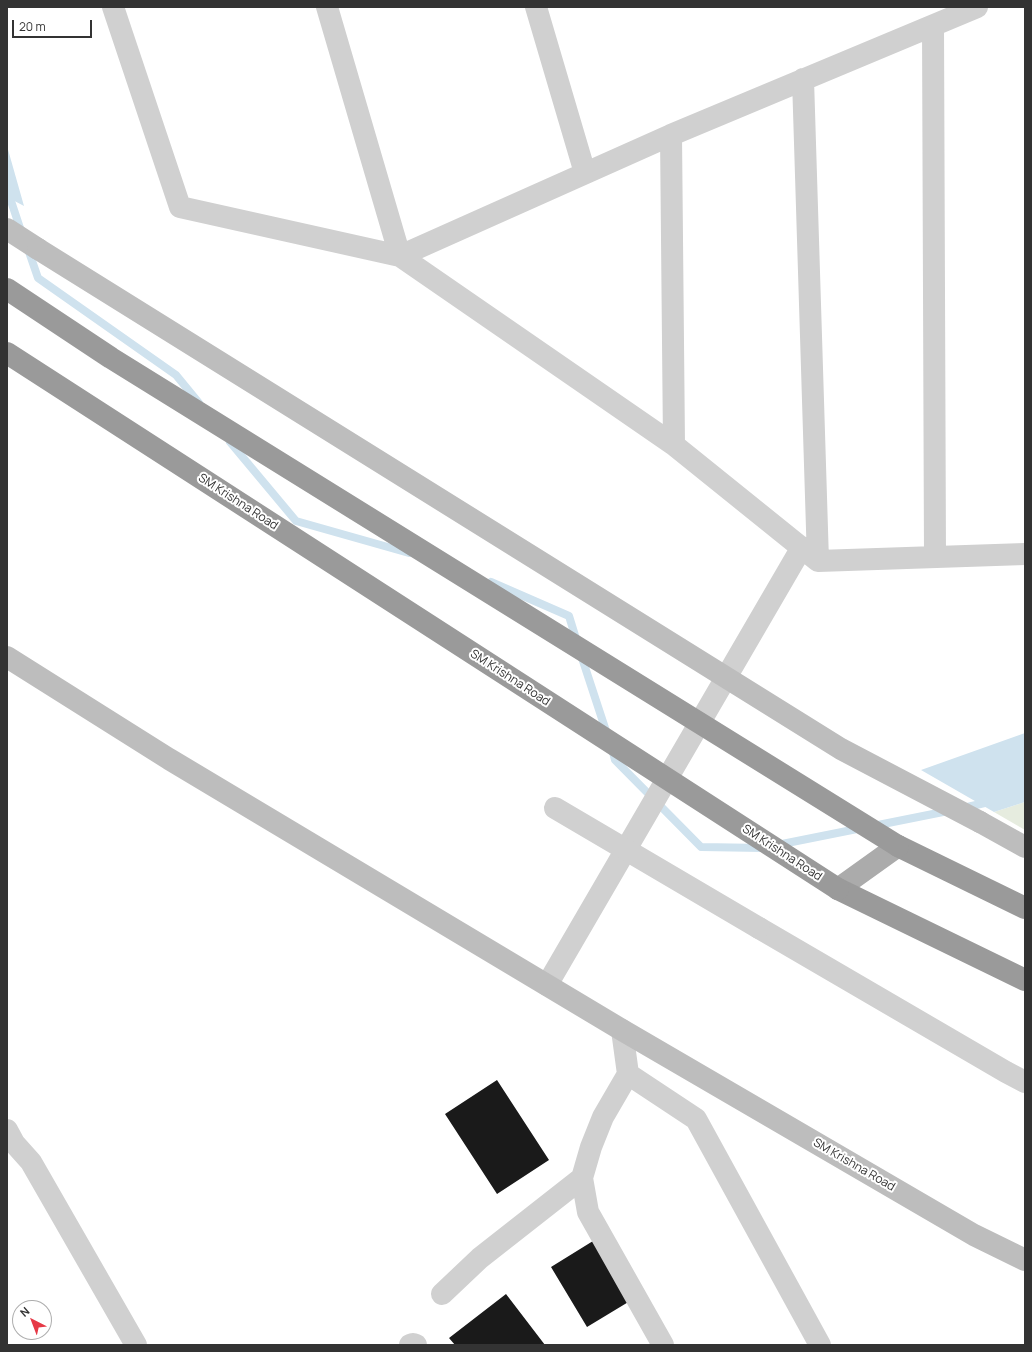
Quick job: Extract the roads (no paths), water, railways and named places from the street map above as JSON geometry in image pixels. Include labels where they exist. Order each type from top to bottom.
[{"type":"highway","points":[[7,289],[111,358],[898,846],[1025,908]]},
{"type":"highway","name":"SM Krishna Road","points":[[7,353],[838,889],[1025,980]]},
{"type":"main road","points":[[838,889],[898,846]]},
{"type":"street","points":[[113,7],[180,207],[400,256],[674,445],[818,560],[1025,554]]},
{"type":"street","points":[[327,7],[400,256]]},
{"type":"street","points":[[536,7],[585,172]]},
{"type":"street","points":[[400,256],[585,172],[977,7]]},
{"type":"street","points":[[933,26],[935,557]]},
{"type":"street","points":[[803,79],[818,560]]},
{"type":"street","points":[[671,135],[674,445]]},
{"type":"street","points":[[9,231],[841,749],[1025,847]]},
{"type":"street","points":[[547,985],[802,547]]},
{"type":"street","name":"SM Krishna Road","points":[[7,657],[169,759],[622,1030],[974,1235],[1025,1260]]},
{"type":"street","points":[[554,808],[1025,1082]]},
{"type":"street","points":[[622,1030],[628,1074],[603,1117],[591,1147],[582,1178],[588,1212],[663,1345]]},
{"type":"street","points":[[628,1074],[696,1120],[820,1345]]},
{"type":"street","points":[[9,1141],[31,1162],[136,1345]]},
{"type":"street","points":[[442,1294],[480,1258],[582,1178]]},
{"type":"street","points":[[410,1345],[416,1345]]},
{"type":"water","points":[[7,146],[24,206],[7,197]]},
{"type":"water","points":[[1025,733],[1025,802],[994,812],[921,770]]},
{"type":"waterway","points":[[7,189],[22,234]]},
{"type":"waterway","points":[[28,249],[38,278],[176,375],[199,403]]},
{"type":"waterway","points":[[230,442],[296,521],[409,553]]},
{"type":"waterway","points":[[491,582],[569,616],[577,642]]},
{"type":"waterway","points":[[581,655],[607,734]]},
{"type":"waterway","points":[[612,749],[615,760],[701,847],[763,848]]},
{"type":"waterway","points":[[963,808],[989,802]]},
{"type":"waterway","points":[[873,826],[948,811]]},
{"type":"waterway","points":[[777,845],[862,828]]}]
